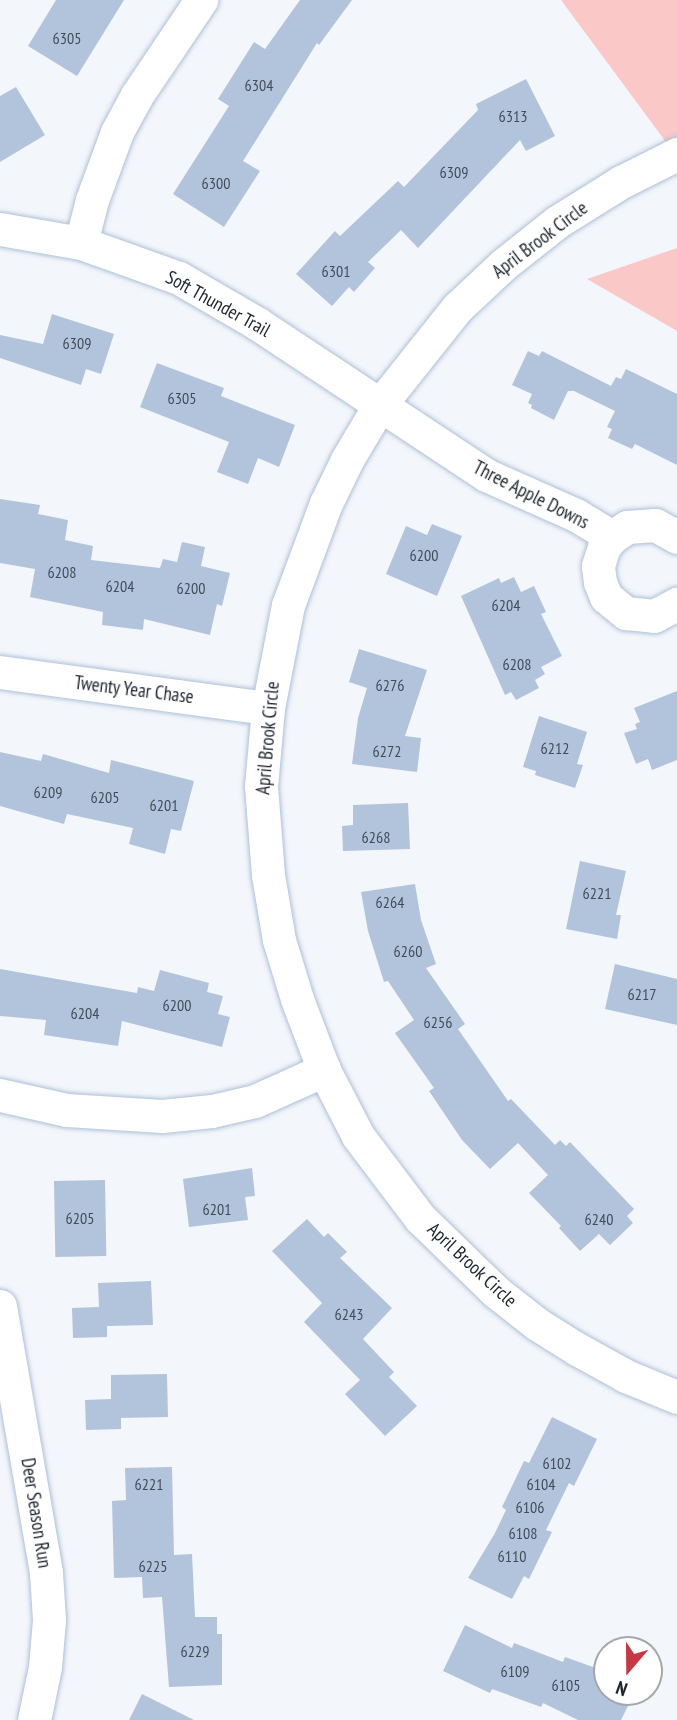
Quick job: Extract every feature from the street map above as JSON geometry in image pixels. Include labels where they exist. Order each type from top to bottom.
[{"type":"street","points":[[81,243],[92,200],[117,132],[137,94],[201,0]]},
{"type":"street","name":"April Brook Circle","points":[[677,154],[621,182],[556,222],[503,265],[457,309],[379,406],[347,460],[306,551],[288,605],[268,708],[261,786],[268,874],[286,963],[324,1070],[359,1136],[420,1218],[495,1291],[537,1324],[577,1349],[626,1376],[677,1397]]},
{"type":"street","name":"Soft Thunder Trail","points":[[0,229],[81,243],[179,278],[258,324],[379,406]]},
{"type":"street","name":"Three Apple Downs","points":[[379,406],[486,475],[576,515],[612,537]]},
{"type":"street","name":"Three Apple Downs","points":[[677,537],[655,525],[642,523],[626,527],[604,547],[598,566],[600,582],[614,605],[640,617],[654,616],[677,604]]},
{"type":"street","name":"Twenty Year Chase","points":[[0,672],[268,708]]},
{"type":"street","points":[[2,1105],[162,1116],[212,1111],[256,1101],[324,1070]]},
{"type":"street","name":"Deer Season Run","points":[[0,1306],[10,1420],[46,1573],[49,1620],[45,1667],[34,1720]]},
{"type":"shaded area","points":[[561,0],[677,0],[677,157]]},
{"type":"shaded area","points":[[677,248],[677,331],[587,279]]},
{"type":"building","points":[[56,0],[124,0],[77,76],[28,46]]},
{"type":"building","points":[[300,0],[352,0],[319,45],[317,43],[243,161],[260,171],[224,227],[173,194],[229,106],[218,99],[254,42],[265,49]]},
{"type":"building","points":[[526,79],[555,136],[526,151],[520,140],[418,248],[401,230],[368,262],[375,268],[354,292],[349,287],[332,306],[296,274],[335,231],[340,236],[398,181],[404,187],[478,110],[476,104]]},
{"type":"building","points":[[16,87],[45,135],[0,162],[0,96]]},
{"type":"building","points":[[52,314],[114,334],[101,374],[86,369],[81,385],[0,358],[0,335],[43,344]]},
{"type":"building","points":[[528,351],[539,356],[542,351],[611,386],[616,377],[621,379],[626,369],[677,394],[677,465],[635,444],[632,449],[608,438],[612,429],[607,427],[615,411],[574,391],[568,391],[554,420],[531,408],[532,405],[528,403],[532,394],[512,385]]},
{"type":"building","points":[[157,363],[224,388],[221,396],[295,425],[279,467],[258,458],[248,484],[217,472],[229,442],[140,407]]},
{"type":"building","points":[[0,499],[40,505],[38,514],[68,520],[65,540],[93,546],[91,560],[160,568],[163,559],[177,562],[182,542],[205,547],[201,566],[230,573],[222,606],[217,604],[210,635],[144,619],[143,630],[102,625],[103,612],[30,597],[35,569],[0,563]]},
{"type":"building","points":[[432,524],[462,536],[437,596],[386,574],[406,526],[427,535]]},
{"type":"building","points":[[514,577],[521,592],[534,586],[546,612],[541,614],[562,656],[541,667],[545,674],[535,680],[539,688],[516,700],[511,692],[505,695],[461,596],[499,578],[501,583]]},
{"type":"building","points":[[359,649],[427,670],[405,736],[421,738],[417,772],[352,764],[358,718],[367,688],[349,682]]},
{"type":"building","points":[[677,691],[677,760],[652,770],[648,759],[636,764],[624,733],[637,729],[635,724],[640,722],[634,708]]},
{"type":"building","points":[[539,716],[587,732],[577,764],[583,765],[575,788],[535,775],[536,771],[523,767]]},
{"type":"building","points":[[0,752],[41,761],[43,754],[109,773],[111,760],[194,781],[181,831],[171,829],[165,854],[129,844],[133,828],[67,814],[64,824],[0,806]]},
{"type":"building","points":[[408,803],[410,849],[343,851],[342,826],[353,825],[353,805]]},
{"type":"building","points":[[580,861],[626,871],[616,915],[621,915],[617,939],[566,929]]},
{"type":"building","points":[[415,884],[421,920],[436,964],[426,968],[465,1024],[458,1029],[508,1101],[511,1099],[555,1145],[560,1140],[566,1146],[570,1142],[634,1209],[627,1216],[633,1223],[610,1245],[599,1234],[580,1251],[559,1228],[561,1226],[529,1193],[548,1175],[518,1143],[490,1169],[462,1140],[429,1091],[434,1088],[395,1033],[414,1020],[388,981],[384,982],[368,931],[361,892]]},
{"type":"building","points":[[615,964],[677,979],[677,1025],[605,1009]]},
{"type":"building","points":[[0,969],[137,993],[138,987],[154,991],[160,970],[209,983],[207,992],[223,996],[218,1014],[230,1017],[222,1047],[122,1021],[118,1046],[44,1035],[46,1020],[0,1016]]},
{"type":"building","points":[[252,1168],[255,1196],[245,1197],[248,1220],[189,1227],[183,1179]]},
{"type":"building","points":[[105,1180],[106,1256],[55,1257],[54,1181]]},
{"type":"building","points":[[307,1219],[324,1237],[328,1233],[347,1252],[340,1258],[392,1308],[363,1339],[394,1372],[389,1377],[417,1406],[385,1436],[345,1394],[360,1380],[304,1322],[322,1303],[272,1251]]},
{"type":"building","points":[[151,1281],[153,1325],[107,1326],[107,1337],[73,1338],[72,1308],[99,1307],[98,1283]]},
{"type":"building","points":[[167,1374],[168,1417],[121,1418],[121,1429],[86,1430],[85,1400],[111,1399],[111,1375]]},
{"type":"building","points":[[552,1417],[597,1439],[574,1486],[569,1483],[546,1530],[552,1532],[529,1579],[524,1576],[512,1599],[468,1578],[495,1533],[506,1510],[502,1507],[524,1461],[529,1463]]},
{"type":"building","points":[[172,1467],[174,1555],[192,1554],[195,1617],[217,1617],[217,1634],[222,1634],[222,1685],[169,1687],[162,1597],[143,1598],[142,1577],[114,1578],[112,1501],[126,1500],[125,1468]]},
{"type":"building","points":[[465,1625],[512,1648],[514,1643],[563,1662],[565,1657],[593,1667],[593,1706],[628,1706],[621,1720],[578,1720],[543,1703],[541,1707],[492,1689],[490,1693],[443,1671]]},
{"type":"building","points":[[142,1694],[194,1720],[129,1720]]}]
